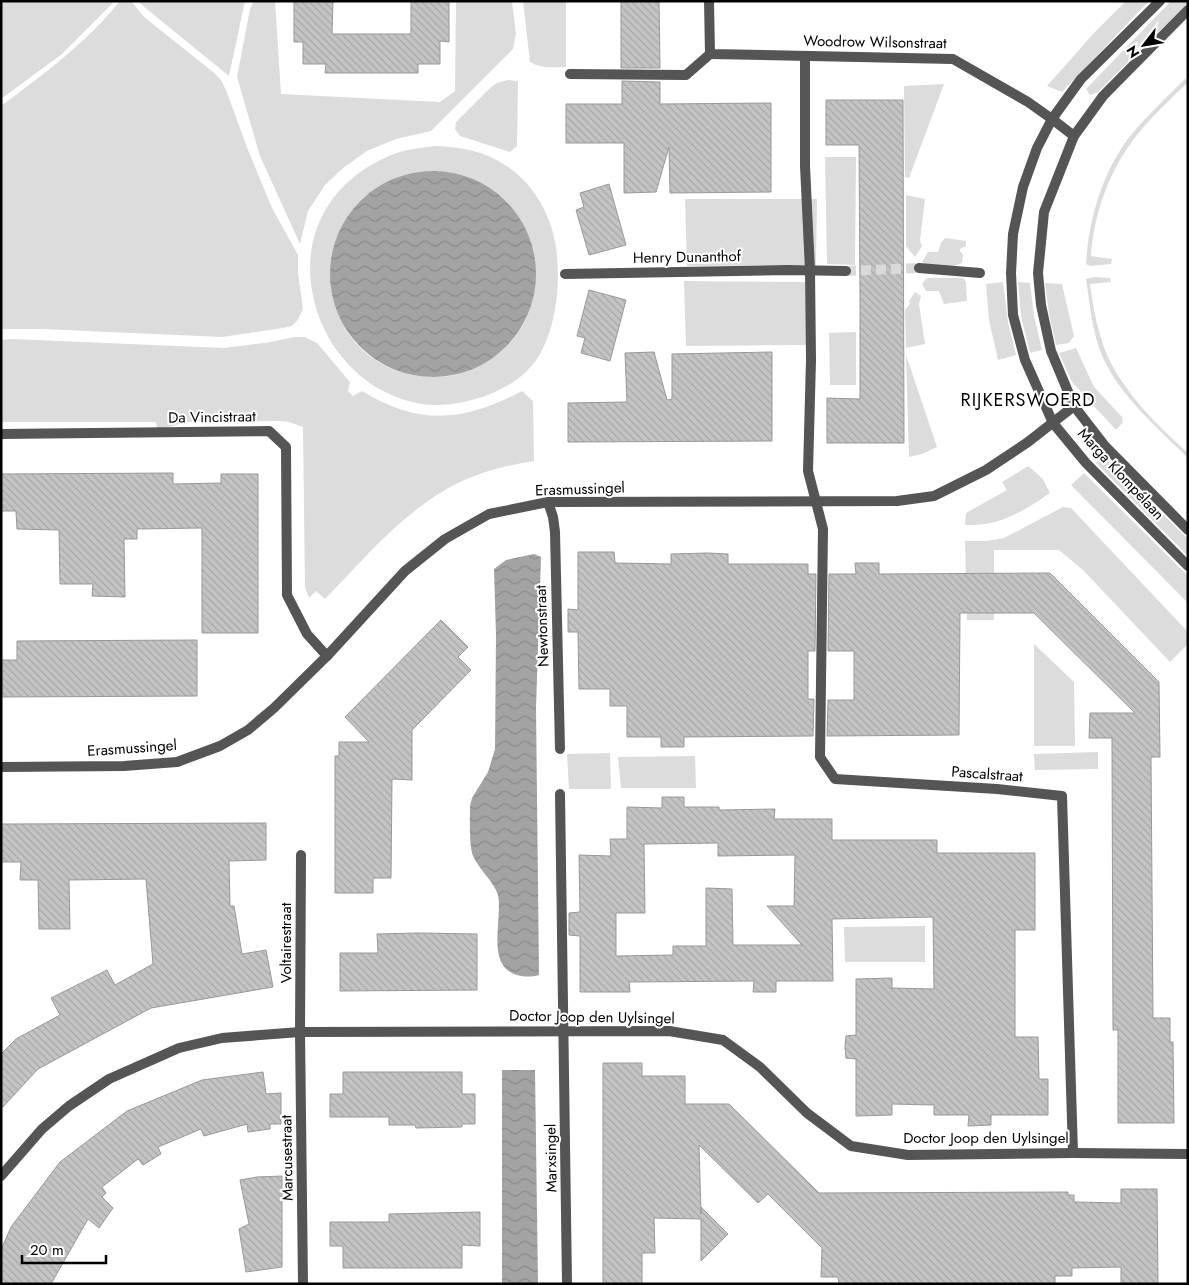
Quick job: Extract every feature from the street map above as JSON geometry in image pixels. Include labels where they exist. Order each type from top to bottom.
[{"type":"street","points":[[570,74],[686,74],[710,54],[709,1]]},
{"type":"street","name":"Marga Klompélaan","points":[[1160,1],[1081,78],[1052,119],[1037,148],[1023,187],[1013,234],[1011,273],[1013,315],[1025,360],[1053,423],[1086,463],[1188,566]]},
{"type":"street","name":"Marga Klompélaan","points":[[1188,10],[1103,96],[1074,136],[1044,212],[1038,273],[1041,305],[1051,351],[1074,406],[1105,446],[1188,530]]},
{"type":"street","name":"Woodrow Wilsonstraat","points":[[710,54],[954,59],[1028,102],[1074,136]]},
{"type":"street","points":[[805,56],[805,166],[810,270],[811,360],[808,471],[816,501]]},
{"type":"street","points":[[919,268],[980,274]]},
{"type":"street","name":"Henry Dunanthof","points":[[565,274],[846,271]]},
{"type":"street","name":"Erasmussingel","points":[[1,767],[124,766],[177,762],[220,746],[248,730],[274,708],[327,656],[405,571],[445,539],[489,514],[548,502],[897,501],[934,496],[986,470],[1028,442],[1074,406]]},
{"type":"street","name":"Da Vincistraat","points":[[1,434],[269,431],[286,447],[287,595],[307,634],[327,656]]},
{"type":"street","name":"Pascalstraat","points":[[816,501],[823,529],[820,756],[835,779],[997,789],[1062,796],[1073,1153]]},
{"type":"street","name":"Newtonstraat","points":[[548,502],[555,532],[560,749]]},
{"type":"street","points":[[560,794],[564,1031]]},
{"type":"street","name":"Voltairestraat","points":[[300,1032],[301,855]]},
{"type":"street","name":"Marxsingel","points":[[564,1031],[567,1284]]},
{"type":"street","name":"Doctor Joop den Uylsingel","points":[[1,1176],[42,1129],[69,1106],[109,1079],[179,1048],[222,1038],[300,1032],[669,1031],[723,1040],[760,1067],[807,1113],[851,1146],[908,1155],[1188,1154]]},
{"type":"street","name":"Marcusestraat","points":[[300,1032],[303,1284]]},
{"type":"shaded area","points":[[1,1],[115,1],[62,54],[1,99]]},
{"type":"shaded area","points":[[120,1],[131,1],[144,17],[221,80],[272,208],[298,255],[298,273],[303,309],[292,326],[222,337],[1,329],[1,106],[49,70],[79,44]]},
{"type":"shaded area","points":[[137,1],[245,1],[229,76]]},
{"type":"shaded area","points":[[254,1],[275,1],[281,94],[440,102],[455,91],[456,1],[512,1],[516,34],[513,49],[431,131],[396,139],[367,151],[343,168],[325,185],[308,211],[300,244],[260,156],[237,77],[250,9]]},
{"type":"shaded area","points":[[523,1],[566,1],[566,67],[543,67],[530,62]]},
{"type":"shaded area","points":[[1126,1],[1149,1],[1062,92],[1047,86],[1094,33]]},
{"type":"shaded area","points":[[1171,1],[1188,1],[1188,3],[1098,92],[1090,95],[1086,89]]},
{"type":"shaded area","points":[[1185,79],[1188,82],[1149,121],[1127,148],[1105,192],[1096,223],[1091,256],[1112,259],[1111,264],[1090,266],[1086,264],[1095,210],[1100,192],[1115,159],[1136,129]]},
{"type":"shaded area","points":[[508,80],[518,81],[517,146],[510,152],[460,136],[455,129],[456,122],[490,88],[497,83]]},
{"type":"shaded area","points":[[944,84],[909,178],[905,177],[904,86]]},
{"type":"shaded area","points":[[436,146],[454,147],[481,153],[497,160],[521,177],[540,201],[549,219],[556,246],[558,285],[552,325],[545,344],[536,360],[525,373],[496,392],[485,396],[462,402],[432,405],[409,401],[381,390],[360,376],[343,358],[328,337],[318,314],[312,289],[310,265],[313,242],[320,220],[331,201],[347,183],[366,168],[389,156],[406,150]],"holes":[[[427,172],[442,173],[470,180],[495,193],[505,202],[515,213],[527,233],[533,255],[530,308],[518,333],[498,354],[477,367],[445,377],[394,370],[361,348],[340,318],[331,282],[335,245],[353,211],[383,186]]]},
{"type":"shaded area","points":[[825,157],[856,157],[855,265],[827,264]]},
{"type":"shaded area","points":[[906,195],[925,199],[920,241],[922,246],[915,257],[906,246]]},
{"type":"shaded area","points":[[685,199],[817,199],[816,265],[687,266]]},
{"type":"shaded area","points":[[945,238],[966,241],[966,246],[960,249],[963,255],[962,263],[942,267],[922,262],[928,252],[938,252]]},
{"type":"shaded area","points":[[1094,277],[1110,278],[1111,282],[1090,284],[1101,338],[1114,369],[1132,396],[1188,453],[1188,458],[1130,399],[1111,373],[1103,358],[1094,329],[1086,279]]},
{"type":"shaded area","points":[[927,278],[963,278],[966,282],[967,301],[944,304],[939,291],[926,291],[922,284]]},
{"type":"shaded area","points":[[684,281],[808,282],[807,345],[686,346]]},
{"type":"shaded area","points":[[1003,282],[1008,322],[1016,355],[998,360],[989,320],[986,284]]},
{"type":"shaded area","points":[[1018,282],[1030,283],[1034,316],[1042,350],[1030,353],[1021,316]]},
{"type":"shaded area","points":[[1045,283],[1062,284],[1074,336],[1069,343],[1056,345]]},
{"type":"shaded area","points":[[915,292],[921,296],[919,304],[925,344],[906,348],[905,310]]},
{"type":"shaded area","points":[[856,332],[856,385],[830,385],[829,333]]},
{"type":"shaded area","points":[[305,337],[317,343],[350,382],[348,391],[353,396],[362,391],[403,410],[422,415],[442,416],[461,414],[481,409],[522,391],[533,401],[534,461],[478,475],[440,493],[404,519],[371,550],[325,599],[316,591],[309,598],[305,587],[303,427],[281,421],[184,422],[157,429],[156,422],[1,422],[1,340],[224,348]]},
{"type":"shaded area","points":[[1076,348],[1094,387],[1122,417],[1123,422],[1116,430],[1072,382],[1059,353]]},
{"type":"shaded area","points":[[906,355],[937,447],[922,454],[909,457]]},
{"type":"shaded area","points":[[1103,455],[1188,539],[1188,556],[1096,463]]},
{"type":"shaded area","points":[[1028,466],[1043,479],[1050,493],[1027,508],[1002,520],[985,524],[965,525],[966,513],[1007,490],[1002,482]]},
{"type":"shaded area","points":[[1084,473],[1188,576],[1188,603],[1071,485]]},
{"type":"shaded area","points":[[1063,507],[1071,508],[1188,632],[1188,644],[1170,662],[1083,570],[1059,550],[994,550],[994,620],[967,620],[965,541],[987,541],[1004,538]]},
{"type":"shaded area","points":[[1034,644],[1074,682],[1075,746],[1034,746]]},
{"type":"shaded area","points":[[1098,752],[1098,769],[1035,770],[1034,754]]},
{"type":"shaded area","points":[[610,753],[611,789],[569,789],[567,754]]},
{"type":"shaded area","points":[[695,756],[696,788],[621,788],[618,757]]},
{"type":"shaded area","points":[[925,926],[925,962],[845,962],[844,927]]},
{"type":"water","points":[[433,171],[453,173],[472,179],[506,201],[528,235],[534,254],[536,274],[534,294],[528,313],[506,347],[472,369],[453,375],[433,377],[413,375],[394,369],[360,347],[338,313],[332,294],[330,274],[332,254],[338,235],[360,201],[394,179],[413,173]]},
{"type":"water","points":[[534,554],[541,557],[536,708],[539,975],[522,976],[507,970],[501,962],[497,941],[498,895],[473,856],[470,839],[470,806],[472,798],[488,772],[495,749],[496,636],[494,569],[506,560]]},
{"type":"water","points":[[502,1070],[535,1070],[538,1284],[502,1284]]},
{"type":"building","points":[[294,1],[333,1],[332,34],[411,34],[411,1],[449,1],[449,42],[440,41],[440,64],[418,64],[418,73],[325,73],[326,64],[303,64],[303,42],[294,42]]},
{"type":"building","points":[[621,1],[659,1],[660,68],[621,68]]},
{"type":"building","points":[[622,81],[660,82],[660,104],[771,103],[771,192],[670,193],[669,147],[656,192],[624,193],[624,143],[566,143],[566,104],[622,104]]},
{"type":"building","points":[[826,100],[903,100],[904,443],[827,443],[827,398],[860,399],[860,294],[859,145],[826,145]]},
{"type":"building","points":[[609,184],[626,245],[589,255],[576,210],[584,207],[580,193]]},
{"type":"building","points":[[589,290],[626,300],[610,361],[581,353],[585,338],[577,336]]},
{"type":"building","points":[[654,352],[667,400],[672,399],[672,354],[772,352],[772,441],[568,442],[568,403],[627,402],[625,353]]},
{"type":"building","points":[[173,473],[173,484],[221,483],[221,474],[258,474],[258,633],[202,633],[202,528],[137,529],[137,539],[124,539],[125,597],[92,596],[93,584],[60,584],[59,530],[17,529],[16,511],[1,511],[1,474]]},
{"type":"building","points":[[578,552],[614,552],[615,563],[671,564],[671,554],[708,553],[728,554],[728,564],[808,564],[808,574],[816,574],[815,651],[808,651],[808,699],[814,699],[813,736],[684,737],[684,747],[661,747],[661,737],[627,737],[627,706],[610,706],[610,689],[579,689],[578,632],[568,632],[568,609],[578,610]]},
{"type":"building","points":[[855,563],[879,563],[879,574],[1050,573],[1159,682],[1160,757],[1151,757],[1153,1018],[1170,1018],[1170,1042],[1173,1042],[1174,1123],[1118,1123],[1118,1030],[1113,1030],[1112,738],[1089,738],[1090,713],[1135,713],[1034,613],[960,613],[959,735],[827,736],[828,700],[854,700],[854,651],[828,651],[829,574],[856,574]]},
{"type":"building","points":[[441,620],[468,647],[458,657],[471,670],[412,730],[412,780],[392,779],[391,878],[373,878],[373,893],[335,893],[335,756],[339,756],[339,742],[369,742],[345,717]]},
{"type":"building","points":[[197,640],[197,696],[1,697],[1,660],[17,660],[17,641]]},
{"type":"building","points":[[662,797],[684,797],[684,807],[719,807],[719,810],[775,809],[774,819],[832,819],[832,840],[937,840],[937,853],[1035,853],[1035,930],[1015,930],[1015,1037],[1038,1037],[1039,1079],[1048,1079],[1048,1115],[991,1115],[991,1125],[968,1126],[969,1115],[934,1115],[934,1105],[892,1104],[892,1115],[856,1116],[856,1059],[846,1058],[845,1047],[846,1036],[856,1035],[856,979],[892,978],[892,988],[934,989],[933,917],[832,919],[833,981],[776,981],[776,992],[753,992],[754,981],[629,982],[630,992],[580,992],[580,936],[569,935],[569,913],[580,912],[579,855],[611,856],[610,839],[627,839],[627,807],[662,808]],"holes":[[[718,843],[718,856],[795,855],[794,906],[767,906],[802,945],[733,945],[732,889],[706,888],[706,946],[673,946],[673,955],[616,956],[616,913],[645,913],[644,844]]]},
{"type":"building","points":[[266,823],[266,860],[229,861],[230,906],[234,906],[242,954],[266,950],[273,987],[151,1008],[38,1069],[1,1109],[1,1054],[16,1039],[60,1015],[51,998],[107,970],[115,985],[153,964],[146,879],[69,880],[70,929],[39,929],[38,880],[20,880],[21,862],[1,862],[1,824]]},
{"type":"building","points":[[377,934],[477,934],[477,990],[340,991],[340,953],[378,953]]},
{"type":"building","points":[[603,1063],[642,1063],[642,1076],[685,1076],[685,1104],[729,1104],[819,1193],[1068,1192],[1068,1195],[1074,1195],[1074,1202],[1121,1203],[1121,1189],[1157,1189],[1158,1284],[1121,1284],[1121,1267],[1072,1268],[1072,1276],[1055,1276],[1055,1284],[839,1284],[838,1277],[821,1277],[822,1248],[768,1194],[758,1203],[699,1145],[701,1214],[701,1207],[728,1234],[701,1261],[701,1219],[654,1218],[655,1253],[642,1253],[642,1284],[603,1284]]},
{"type":"building","points":[[263,1072],[266,1094],[281,1093],[281,1124],[270,1124],[270,1129],[248,1132],[247,1124],[204,1136],[201,1129],[158,1147],[161,1154],[143,1165],[138,1159],[102,1187],[106,1193],[102,1197],[113,1208],[99,1228],[88,1219],[51,1284],[1,1284],[1,1250],[11,1227],[60,1162],[127,1111],[202,1080]]},
{"type":"building","points":[[343,1072],[462,1072],[462,1094],[475,1094],[475,1124],[462,1124],[462,1127],[416,1128],[415,1125],[389,1125],[389,1117],[330,1117],[330,1094],[343,1094]]},
{"type":"building","points":[[282,1176],[282,1267],[246,1272],[239,1229],[249,1224],[240,1180]]},
{"type":"building","points":[[480,1212],[480,1246],[462,1245],[462,1268],[343,1268],[343,1246],[330,1246],[330,1222],[389,1222],[389,1214]]},
{"type":"tunnel","points":[[846,271],[919,268]]},
{"type":"district","name":"RIJKERSWOERD","points":[[1028,400]]}]
